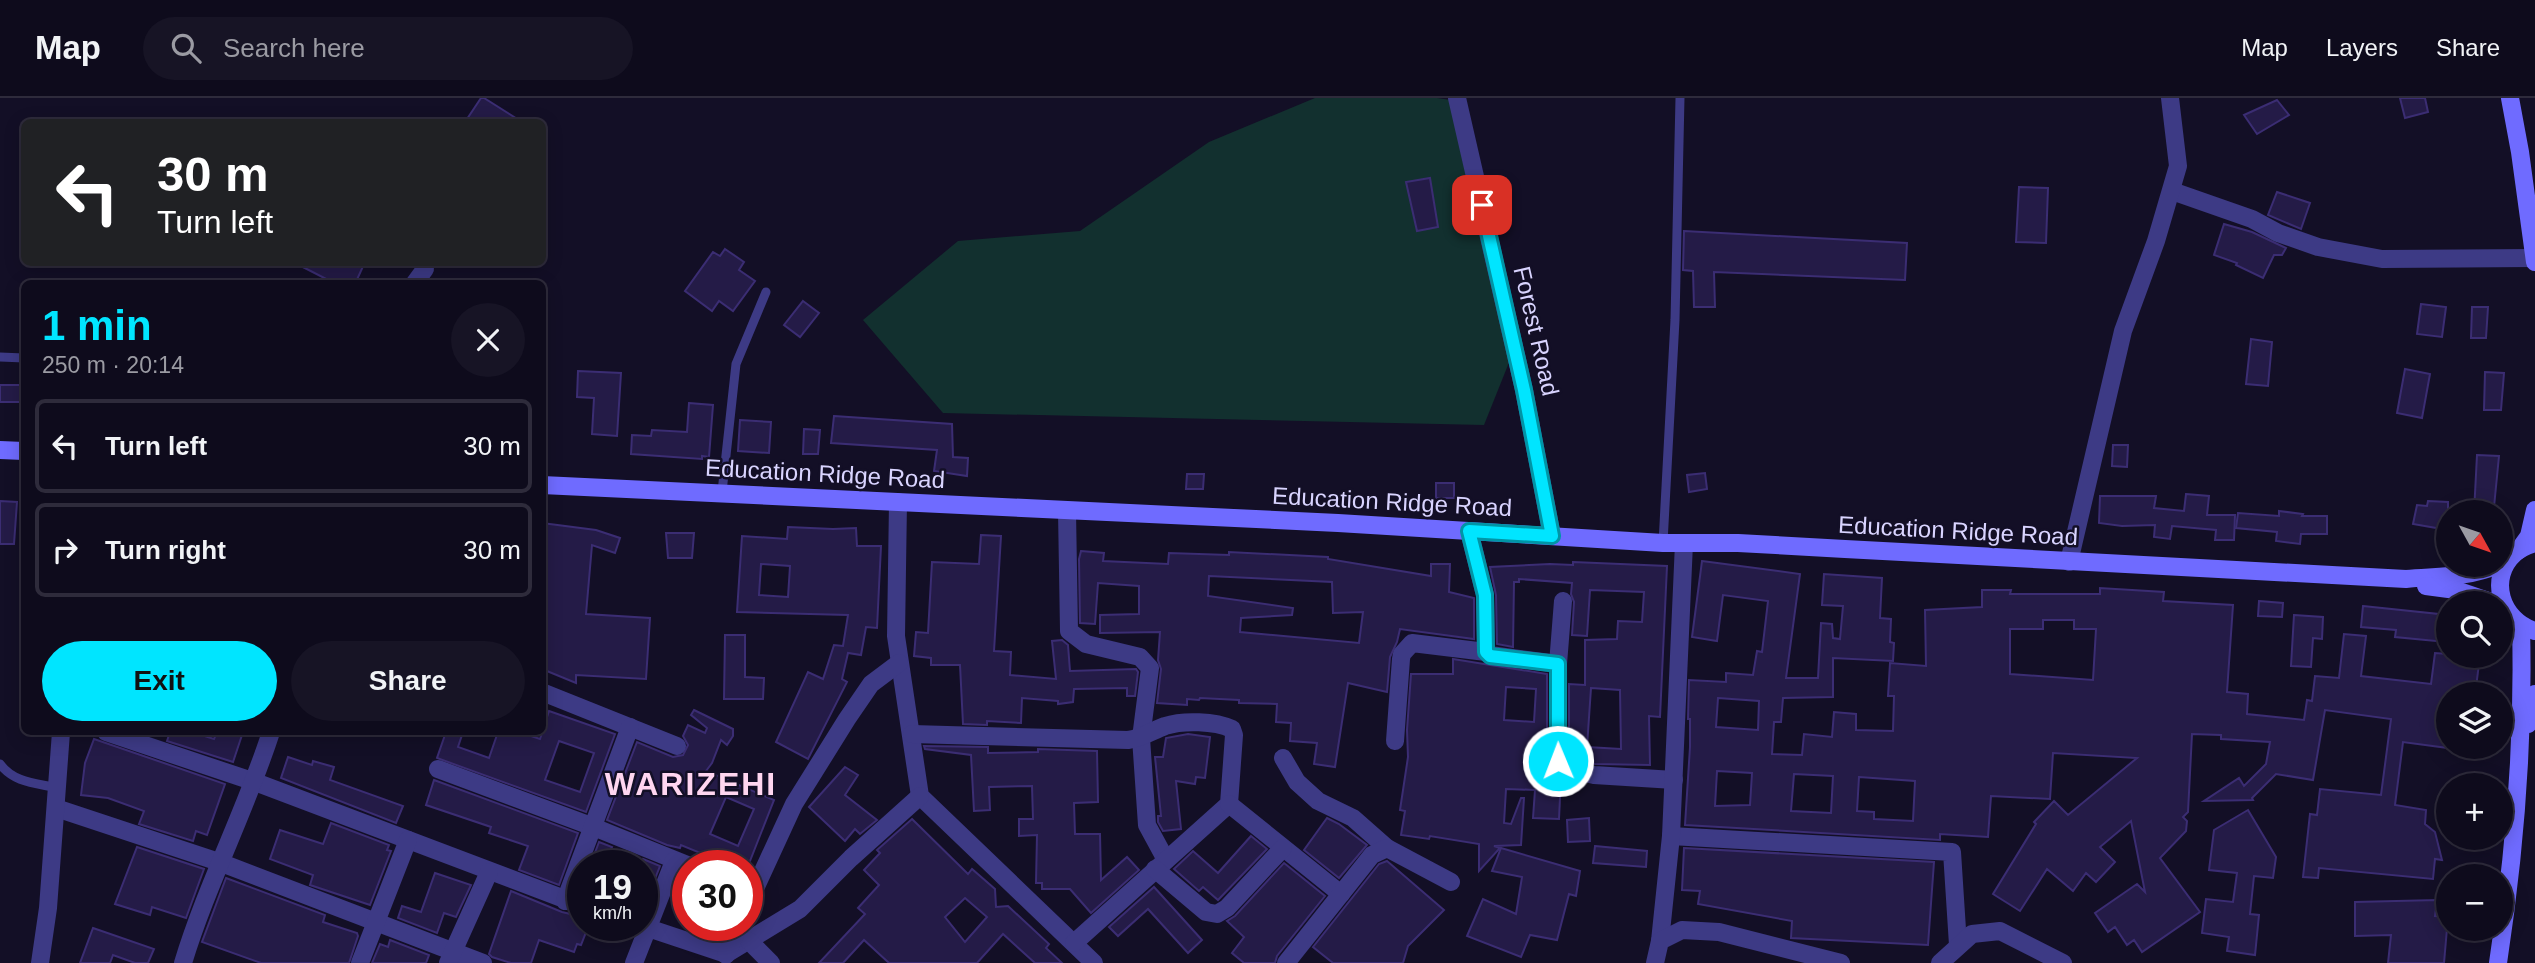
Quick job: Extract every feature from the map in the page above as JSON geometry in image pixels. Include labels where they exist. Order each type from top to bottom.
[{"type":"street","name":"Forest Road","points":[[1457,98],[1524,390],[1552,536]]},
{"type":"street","points":[[2069,562],[2123,331],[2172,191],[2178,166],[2170,98]]},
{"type":"street","points":[[2172,191],[2252,219],[2278,233],[2318,247],[2382,259],[2535,260],[2510,98]]},
{"type":"street","points":[[0,450],[21,452]]},
{"type":"street","name":"Education Ridge Road","points":[[546,485],[722,492],[1663,543],[1738,543],[2406,579],[2436,577]]},
{"type":"street","points":[[898,502],[896,636],[919,796],[1094,963]]},
{"type":"street","points":[[2513,555],[2529,536],[2535,510]]},
{"type":"street","points":[[1066,511],[1069,631],[1086,644],[1140,657],[1150,668],[1141,738],[1147,825],[1160,864],[1206,912],[1217,914],[1227,908],[1283,848]]},
{"type":"street","points":[[1469,531],[1485,595],[1486,652]]},
{"type":"street","points":[[1655,963],[1660,942],[1671,836],[1684,543]]},
{"type":"street","name":"Education Ridge Road","points":[[2406,579],[2459,591]]},
{"type":"street","points":[[1563,601],[1558,664],[1558,761],[1572,771],[1594,775],[1674,780]]},
{"type":"street","points":[[2498,963],[2505,921],[2520,755],[2528,629],[2513,616]]},
{"type":"street","points":[[1395,741],[1402,653],[1412,643],[1558,664]]},
{"type":"street","points":[[763,864],[794,804],[847,719],[871,684],[899,663]]},
{"type":"street","points":[[546,694],[677,746]]},
{"type":"street","points":[[2520,755],[2535,694]]},
{"type":"street","points":[[912,734],[1128,740],[1141,738],[1164,726],[1179,723],[1221,725],[1232,729],[1234,735],[1229,804],[1074,943]]},
{"type":"street","points":[[115,735],[255,782],[565,901],[630,727]]},
{"type":"street","points":[[40,963],[48,908],[61,735]]},
{"type":"street","points":[[183,963],[219,862],[255,782],[270,735]]},
{"type":"street","points":[[1283,758],[1297,782],[1318,801],[1353,818],[1387,848],[1451,882]]},
{"type":"street","points":[[438,769],[591,826],[672,860]]},
{"type":"street","points":[[763,932],[800,909],[919,796]]},
{"type":"street","points":[[1229,804],[1341,894]]},
{"type":"street","points":[[56,808],[219,862],[376,923],[450,958],[483,963]]},
{"type":"street","points":[[1671,836],[1952,852],[1958,945]]},
{"type":"street","points":[[360,963],[408,840]]},
{"type":"street","points":[[1286,963],[1372,855],[1387,848]]},
{"type":"street","points":[[450,958],[489,872]]},
{"type":"street","points":[[658,903],[672,880]]},
{"type":"street","points":[[1660,942],[1682,930],[1719,932],[1841,963]]},
{"type":"street","points":[[1940,963],[1972,934],[2000,931],[2063,963]]},
{"type":"street","points":[[658,932],[725,959]]},
{"type":"street","points":[[634,963],[640,941]]},
{"type":"street","points":[[725,959],[733,941]]},
{"type":"street","points":[[725,959],[749,941],[771,963]]},
{"type":"lane","points":[[1663,543],[1675,320],[1680,98]]},
{"type":"lane","points":[[722,492],[736,364],[766,292]]},
{"type":"lane","points":[[0,356],[21,358]]},
{"type":"lane","points":[[0,764],[8,775],[16,779],[58,788]]},
{"type":"green space","points":[[1315,98],[1451,100],[1512,355],[1484,425],[943,413],[863,320],[958,241],[1080,231],[1209,142]]},
{"type":"building","points":[[481,98],[484,98],[517,119],[467,119]]},
{"type":"building","points":[[2400,98],[2425,98],[2428,112],[2405,118]]},
{"type":"building","points":[[2277,100],[2289,115],[2257,134],[2244,115]]},
{"type":"building","points":[[1430,178],[1438,227],[1417,231],[1406,182]]},
{"type":"building","points":[[2019,187],[2048,188],[2046,243],[2016,242]]},
{"type":"building","points":[[2277,192],[2310,203],[2301,229],[2268,215]]},
{"type":"building","points":[[2224,224],[2252,232],[2286,248],[2282,255],[2274,255],[2263,278],[2236,265],[2237,263],[2214,255]]},
{"type":"building","points":[[1684,231],[1907,243],[1905,280],[1714,272],[1715,307],[1694,307],[1693,271],[1683,270]]},
{"type":"building","points":[[725,249],[744,262],[739,270],[755,281],[733,311],[719,301],[712,311],[685,291],[713,252],[720,256]]},
{"type":"building","points":[[301,266],[363,266],[357,280],[328,280]]},
{"type":"building","points":[[803,301],[819,313],[800,337],[784,325]]},
{"type":"building","points":[[2421,304],[2446,307],[2442,337],[2417,334]]},
{"type":"building","points":[[2472,307],[2488,307],[2486,338],[2471,338]]},
{"type":"building","points":[[2251,339],[2272,342],[2268,386],[2246,384]]},
{"type":"building","points":[[2405,369],[2430,374],[2422,418],[2397,413]]},
{"type":"building","points":[[578,371],[621,373],[617,436],[592,434],[594,398],[577,397]]},
{"type":"building","points":[[2485,372],[2504,373],[2501,410],[2484,410]]},
{"type":"building","points":[[0,385],[21,385],[21,402],[0,402]]},
{"type":"building","points":[[689,403],[713,405],[709,457],[702,456],[702,459],[631,454],[632,435],[651,436],[652,430],[687,432]]},
{"type":"building","points":[[834,416],[952,424],[953,457],[968,458],[967,476],[934,471],[937,450],[831,443]]},
{"type":"building","points":[[740,420],[771,422],[769,453],[738,451]]},
{"type":"building","points":[[804,429],[820,430],[818,454],[803,454]]},
{"type":"building","points":[[2113,445],[2128,445],[2127,467],[2112,466]]},
{"type":"building","points":[[2477,455],[2499,456],[2495,500],[2475,500]]},
{"type":"building","points":[[1705,473],[1707,489],[1689,492],[1687,475]]},
{"type":"building","points":[[1187,474],[1204,474],[1203,489],[1186,489]]},
{"type":"building","points":[[1436,483],[1454,483],[1454,498],[1436,498]]},
{"type":"building","points":[[2186,494],[2209,496],[2207,515],[2235,515],[2234,540],[2215,540],[2216,530],[2172,526],[2170,539],[2154,537],[2155,525],[2122,526],[2099,523],[2100,496],[2156,496],[2154,508],[2184,511]]},
{"type":"building","points":[[0,501],[17,502],[14,544],[0,544]]},
{"type":"building","points":[[2428,501],[2436,501],[2436,528],[2413,524],[2417,505],[2427,506]]},
{"type":"building","points":[[2279,511],[2303,514],[2302,516],[2327,516],[2327,534],[2301,534],[2300,544],[2276,541],[2277,532],[2236,528],[2238,513],[2279,516]]},
{"type":"building","points":[[546,524],[596,530],[620,538],[615,553],[592,545],[586,614],[650,618],[646,679],[576,675],[576,683],[546,671]]},
{"type":"building","points":[[788,527],[856,528],[857,546],[881,546],[877,628],[866,627],[861,655],[848,653],[842,679],[847,682],[808,759],[776,742],[808,672],[823,679],[834,645],[843,646],[848,615],[737,612],[742,536],[787,539]],"holes":[[[761,564],[790,566],[788,597],[759,595]]]},
{"type":"building","points":[[666,533],[694,533],[692,558],[668,558]]},
{"type":"building","points":[[981,535],[1001,536],[994,651],[1011,652],[1010,675],[1056,679],[1052,641],[1062,640],[1068,645],[1070,671],[1136,669],[1138,672],[1135,696],[1127,696],[1127,688],[1074,689],[1073,702],[1058,704],[1058,701],[1022,698],[1021,723],[987,721],[987,725],[963,724],[960,665],[931,665],[931,658],[914,656],[916,632],[928,633],[932,562],[979,564]]},
{"type":"building","points":[[1081,551],[1104,553],[1103,561],[1168,564],[1169,553],[1229,555],[1229,552],[1328,557],[1431,576],[1431,564],[1450,564],[1449,592],[1474,598],[1474,639],[1400,629],[1390,657],[1387,692],[1348,683],[1335,767],[1314,764],[1317,743],[1290,741],[1291,723],[1276,722],[1277,704],[1200,698],[1187,699],[1187,705],[1157,703],[1161,669],[1158,660],[1160,632],[1100,633],[1100,615],[1139,614],[1139,586],[1098,583],[1095,624],[1080,623]],"holes":[[[1209,576],[1332,582],[1333,613],[1363,612],[1359,643],[1240,632],[1241,618],[1292,615],[1293,608],[1208,596]]]},
{"type":"building","points":[[1702,561],[1800,574],[1786,678],[1818,678],[1821,623],[1832,624],[1833,638],[1840,639],[1843,606],[1822,605],[1824,574],[1882,578],[1880,618],[1891,619],[1893,661],[1833,658],[1833,697],[1783,698],[1781,722],[1774,722],[1772,754],[1802,755],[1804,734],[1832,737],[1834,712],[1856,714],[1856,730],[1893,731],[1894,696],[1888,696],[1890,663],[1926,666],[1925,610],[1982,607],[1982,590],[2011,590],[2010,594],[2100,594],[2100,588],[2164,592],[2163,601],[2233,605],[2227,692],[2248,694],[2247,714],[2304,720],[2307,700],[2312,701],[2315,676],[2339,678],[2344,634],[2366,636],[2361,676],[2431,684],[2435,653],[2436,668],[2478,668],[2477,682],[2436,682],[2436,746],[2403,742],[2395,805],[2426,810],[2425,824],[2435,832],[2436,850],[2440,850],[2442,860],[2435,859],[2433,879],[2319,868],[2318,878],[2303,877],[2310,814],[2317,815],[2320,789],[2381,795],[2391,719],[2325,710],[2313,780],[2276,774],[2253,800],[2204,801],[2239,778],[2244,786],[2266,764],[2270,742],[2192,734],[2188,812],[2183,817],[2187,821],[2186,831],[2160,858],[2200,912],[2142,952],[2134,940],[2127,945],[2115,927],[2108,932],[2095,913],[2137,884],[2145,892],[2131,821],[2100,847],[2115,862],[2096,882],[2086,873],[2073,891],[2047,869],[2020,911],[1993,894],[2036,824],[2034,822],[2054,801],[2068,815],[2137,758],[2053,753],[2050,799],[1991,796],[1988,837],[1940,834],[1940,840],[1685,825],[1690,747],[1689,680],[1726,682],[1726,673],[1753,675],[1757,651],[1762,652],[1768,601],[1723,595],[1717,641],[1692,637]],"holes":[[[2043,620],[2074,620],[2074,629],[2096,629],[2093,680],[2010,674],[2010,629],[2043,629]],[[1718,698],[1759,701],[1758,730],[1716,727]],[[1717,771],[1752,773],[1750,805],[1715,806]],[[1794,774],[1833,776],[1831,813],[1791,811]],[[1859,777],[1915,781],[1913,821],[1874,819],[1874,812],[1857,811]]]},
{"type":"building","points":[[1573,562],[1667,566],[1660,717],[1649,716],[1650,765],[1595,764],[1569,754],[1569,684],[1585,685],[1585,640],[1617,639],[1618,621],[1642,622],[1644,592],[1590,590],[1587,636],[1572,635],[1572,583],[1519,579],[1519,582],[1514,582],[1513,647],[1497,644],[1496,595],[1490,567],[1573,565]],"holes":[[[1591,688],[1620,690],[1621,749],[1587,747]]]},
{"type":"building","points":[[2259,601],[2283,603],[2282,617],[2258,616]]},
{"type":"building","points":[[2363,606],[2436,614],[2436,641],[2395,637],[2396,630],[2361,627]]},
{"type":"building","points":[[2294,615],[2323,617],[2322,639],[2313,638],[2311,667],[2291,666]]},
{"type":"building","points":[[725,635],[745,635],[745,677],[764,678],[763,699],[724,699]]},
{"type":"building","points":[[1453,659],[1547,674],[1547,761],[1551,769],[1561,776],[1559,819],[1533,818],[1535,790],[1506,789],[1504,823],[1511,824],[1521,798],[1524,798],[1521,845],[1494,846],[1500,848],[1479,871],[1479,844],[1430,836],[1429,839],[1401,835],[1405,811],[1400,810],[1408,757],[1411,674],[1453,674]],"holes":[[[1506,687],[1536,689],[1534,722],[1504,720]]]},
{"type":"building","points":[[694,710],[733,729],[733,736],[727,745],[721,740],[706,771],[774,800],[754,850],[693,850],[681,845],[680,848],[607,820],[637,742],[673,757],[683,755],[688,745],[683,736],[688,725],[705,733],[707,728],[691,715]],"holes":[[[726,797],[754,809],[738,846],[710,834]]]},
{"type":"building","points":[[549,711],[615,734],[586,812],[437,758],[445,735],[462,735],[458,747],[489,758],[497,735],[528,735],[540,739],[541,735],[546,735]],"holes":[[[559,741],[594,753],[580,792],[545,780]]]},
{"type":"building","points":[[1188,734],[1210,737],[1205,778],[1196,777],[1195,784],[1176,781],[1181,829],[1163,831],[1158,822],[1158,816],[1161,816],[1155,757],[1163,757],[1166,738]]},
{"type":"building","points":[[169,735],[201,735],[214,739],[216,735],[242,735],[233,762],[167,741]]},
{"type":"building","points":[[94,739],[225,784],[207,835],[196,831],[193,841],[139,824],[144,811],[108,798],[81,795],[85,763]]},
{"type":"building","points":[[924,746],[988,747],[988,753],[1038,752],[1038,749],[1097,751],[1098,802],[1074,803],[1075,834],[1100,834],[1101,880],[1127,857],[1139,870],[1091,913],[1070,889],[1042,889],[1042,883],[1036,883],[1037,835],[1019,836],[1019,819],[1033,819],[1032,786],[989,787],[990,810],[974,811],[971,755],[925,749]]},
{"type":"building","points":[[288,757],[312,765],[313,761],[334,767],[330,780],[403,806],[396,823],[281,778]]},
{"type":"building","points":[[845,767],[858,775],[845,795],[877,820],[860,834],[855,829],[845,841],[809,807]]},
{"type":"building","points":[[434,780],[578,833],[572,850],[567,850],[567,863],[559,885],[519,870],[528,846],[489,833],[491,827],[426,805]]},
{"type":"building","points":[[2248,810],[2276,857],[2273,878],[2254,876],[2250,914],[2259,915],[2255,955],[2227,951],[2229,937],[2202,933],[2206,899],[2233,902],[2237,873],[2209,870],[2214,830]]},
{"type":"building","points":[[1327,818],[1367,845],[1339,878],[1304,850]]},
{"type":"building","points":[[1589,818],[1590,841],[1568,842],[1567,820]]},
{"type":"building","points":[[912,819],[968,874],[972,869],[995,889],[996,907],[1008,906],[1049,944],[1046,948],[1062,963],[1035,963],[1003,934],[977,963],[889,963],[864,940],[843,963],[819,963],[865,914],[858,908],[879,885],[864,870],[880,853],[877,850]],"holes":[[[965,898],[987,917],[965,942],[945,917]]]},
{"type":"building","points":[[331,823],[389,845],[387,850],[391,851],[370,905],[310,885],[313,875],[270,859],[280,830],[323,844]]},
{"type":"building","points":[[1251,836],[1267,849],[1218,900],[1203,887],[1199,891],[1174,869],[1193,851],[1218,873]]},
{"type":"building","points":[[599,842],[612,847],[611,850],[596,850]]},
{"type":"building","points":[[1595,846],[1647,851],[1646,867],[1593,863]]},
{"type":"building","points":[[137,847],[204,869],[186,918],[152,907],[150,915],[115,904]]},
{"type":"building","points":[[1501,848],[1580,871],[1576,896],[1569,894],[1557,940],[1530,935],[1521,957],[1467,936],[1483,899],[1516,914],[1522,877],[1492,871]]},
{"type":"building","points":[[1684,848],[1934,862],[1928,945],[1791,938],[1792,921],[1698,904],[1700,891],[1682,890]]},
{"type":"building","points":[[1387,861],[1444,910],[1408,946],[1403,963],[1333,963],[1313,947],[1379,864]]},
{"type":"building","points":[[1284,863],[1325,896],[1277,956],[1275,963],[1244,963],[1232,953],[1244,937],[1227,921],[1235,916]]},
{"type":"building","points":[[435,873],[471,885],[456,917],[444,913],[437,933],[398,918],[402,906],[421,912]]},
{"type":"building","points":[[226,878],[325,915],[323,922],[357,933],[349,963],[261,963],[202,942]]},
{"type":"building","points":[[1154,887],[1202,940],[1188,953],[1148,909],[1118,936],[1109,927]]},
{"type":"building","points":[[511,891],[567,913],[567,941],[583,941],[581,945],[577,944],[574,952],[539,940],[531,963],[511,963],[489,954]]},
{"type":"building","points":[[2436,900],[2436,941],[2446,941],[2444,963],[2388,963],[2391,935],[2355,936],[2355,902]]},
{"type":"building","points":[[93,928],[154,949],[148,963],[135,963],[113,955],[110,963],[80,963]]},
{"type":"building","points":[[390,940],[429,955],[426,963],[372,963],[380,944],[388,947]]},
{"type":"district","name":"WARIZEHI","points":[[691,784]]},
{"type":"route","points":[[1482,205],[1524,390],[1552,536],[1469,531],[1485,595],[1486,652],[1490,656],[1558,664],[1558,761]]}]
